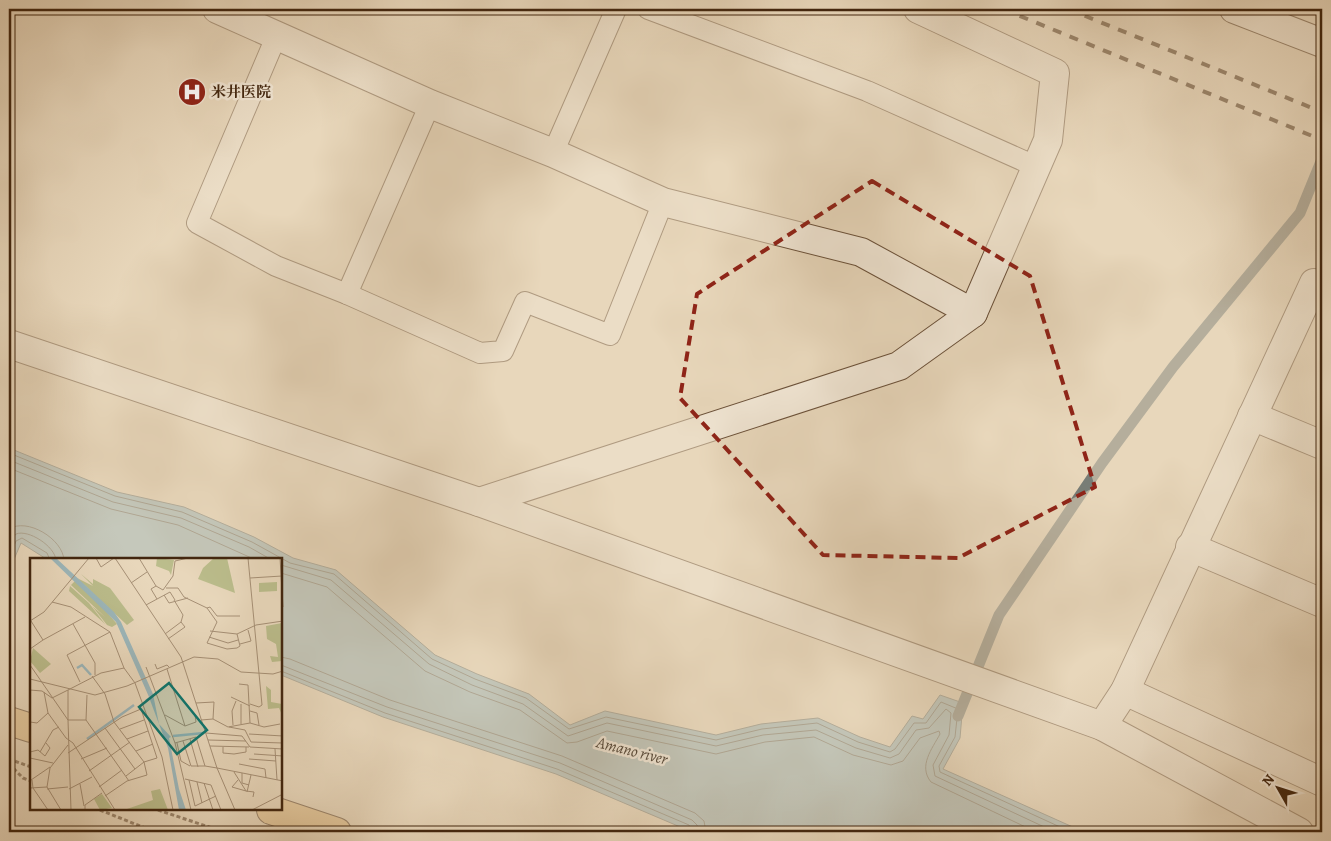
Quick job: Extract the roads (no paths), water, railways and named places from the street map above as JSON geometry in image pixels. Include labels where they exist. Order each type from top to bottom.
[{"type":"main road","points":[[9,721],[30,728]]},
{"type":"main road","points":[[274,811],[337,832]]},
{"type":"street","points":[[217,9],[276,37],[430,104],[553,152],[663,202],[861,252],[973,313]]},
{"type":"street","points":[[479,502],[899,366],[973,313],[1035,166],[1048,140],[1054,73],[918,9]]},
{"type":"street","points":[[1234,9],[1322,42]]},
{"type":"street","points":[[1102,726],[1125,691],[1190,547],[1314,283],[1322,286]]},
{"type":"street","points":[[9,344],[479,502],[1102,726],[1298,832]]},
{"type":"street","points":[[1252,416],[1322,445]]},
{"type":"street","points":[[1190,547],[1322,603]]},
{"type":"street","points":[[1125,691],[1322,782]]},
{"type":"lane","points":[[553,152],[616,9]]},
{"type":"lane","points":[[648,9],[867,91],[1035,166]]},
{"type":"lane","points":[[276,37],[197,223],[276,266],[347,294],[480,353],[502,351],[525,302],[610,335],[663,202]]},
{"type":"lane","points":[[347,294],[430,104]]},
{"type":"water","name":"Amano river","points":[[9,448],[117,492],[184,507],[254,537],[293,558],[336,570],[435,655],[529,694],[570,725],[605,711],[716,735],[761,724],[818,718],[860,737],[890,747],[912,716],[923,719],[940,695],[963,703],[960,738],[943,769],[1084,832],[692,832],[556,774],[383,717],[282,675],[282,558],[45,558],[21,543],[9,571]]},
{"type":"waterway","points":[[958,716],[999,615],[1102,463],[1173,367],[1300,213],[1322,159]]},
{"type":"railway","points":[[1003,9],[1322,140]]},
{"type":"railway","points":[[1068,9],[1322,112]]},
{"type":"place","name":"米井医院","points":[[192,92]]}]
